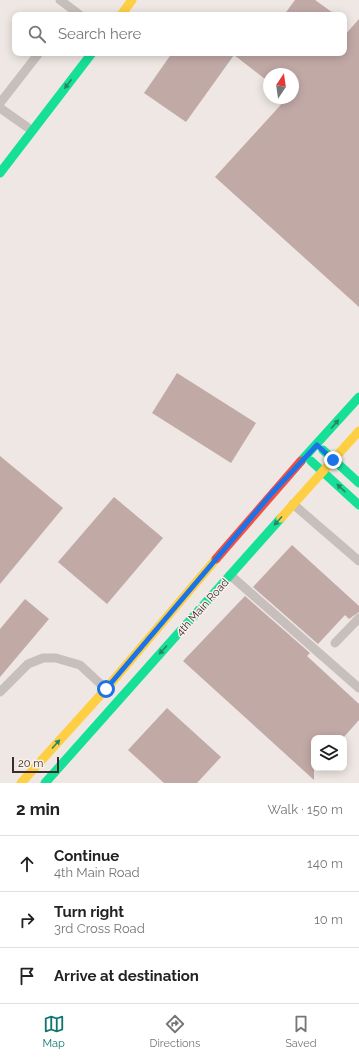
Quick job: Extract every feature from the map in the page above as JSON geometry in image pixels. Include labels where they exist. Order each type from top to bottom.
[{"type":"street","points":[[123,12],[132,0]]},
{"type":"street","points":[[0,161],[79,56]]},
{"type":"street","points":[[0,173],[90,56]]},
{"type":"street","name":"4th Main Road","points":[[20,783],[106,689],[272,493],[359,397]]},
{"type":"street","name":"4th Main Road","points":[[45,783],[359,431]]},
{"type":"street","points":[[317,445],[359,483]]},
{"type":"street","points":[[306,457],[359,505]]},
{"type":"lane","points":[[60,0],[73,12]]},
{"type":"lane","points":[[0,104],[37,56]]},
{"type":"lane","points":[[0,108],[27,127]]},
{"type":"lane","points":[[293,504],[359,561]]},
{"type":"lane","points":[[230,575],[359,688]]},
{"type":"lane","points":[[335,643],[359,618]]},
{"type":"lane","points":[[0,692],[28,664],[43,658],[56,658],[80,665],[106,689]]},
{"type":"building","points":[[295,0],[315,0],[332,12],[286,12]]},
{"type":"building","points":[[359,19],[359,307],[215,177],[282,104],[299,104],[299,68],[263,68],[263,77],[235,56],[347,56],[347,33]]},
{"type":"building","points":[[170,56],[233,56],[186,122],[144,93]]},
{"type":"building","points":[[177,373],[256,423],[231,463],[152,413]]},
{"type":"building","points":[[0,456],[63,508],[0,584]]},
{"type":"building","points":[[114,497],[163,538],[107,604],[58,562]]},
{"type":"building","points":[[292,545],[359,606],[359,612],[349,619],[345,615],[318,644],[253,587]]},
{"type":"building","points":[[245,596],[310,653],[307,656],[359,704],[359,720],[346,735],[311,735],[311,771],[314,771],[314,780],[183,661]]},
{"type":"building","points":[[25,599],[49,619],[0,677],[0,629]]},
{"type":"building","points":[[167,708],[221,757],[197,783],[164,783],[128,750]]},
{"type":"traffic: fast","points":[[0,173],[90,56]]},
{"type":"traffic: fast","points":[[301,461],[359,397]]},
{"type":"traffic: fast","points":[[323,450],[359,483]]},
{"type":"traffic: fast","points":[[311,461],[359,505]]},
{"type":"traffic: fast","points":[[45,783],[281,518]]},
{"type":"traffic: slow","points":[[123,12],[132,0]]},
{"type":"traffic: slow","points":[[281,518],[359,431]]},
{"type":"traffic: slow","points":[[21,783],[106,689],[216,559]]},
{"type":"traffic: jam","points":[[216,559],[301,461]]},
{"type":"route","points":[[106,689],[272,493],[317,445],[333,460]]}]
